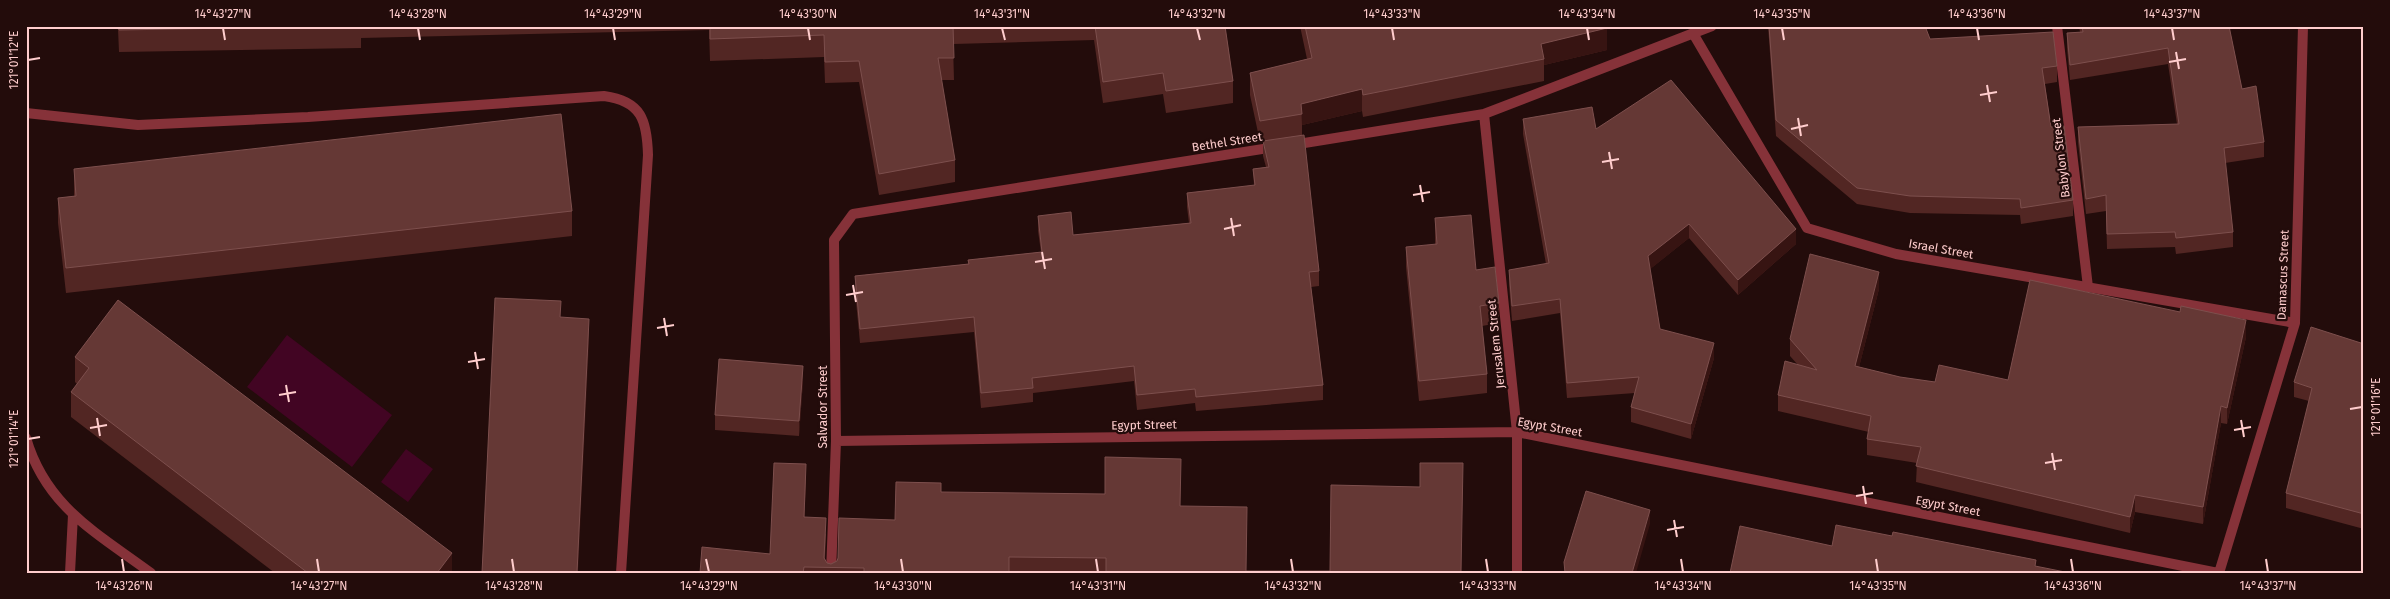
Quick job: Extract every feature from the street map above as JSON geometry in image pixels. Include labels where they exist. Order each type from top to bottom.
[{"type":"street","name":"Bethel Street","points":[[834,240],[853,214],[1484,114],[1694,35],[1712,26]]},
{"type":"street","name":"Babylon Street","points":[[2057,26],[2088,287]]},
{"type":"street","name":"Damascus Street","points":[[2219,573],[2295,323],[2303,26]]},
{"type":"street","name":"Israel Street","points":[[1694,35],[1807,228],[1896,254],[2295,323]]},
{"type":"street","points":[[26,113],[138,124],[308,116],[604,96],[622,98],[639,110],[647,134],[648,156],[621,573]]},
{"type":"street","name":"Jerusalem Street","points":[[1484,114],[1518,432],[1517,573]]},
{"type":"street","name":"Salvador Street","points":[[831,573],[836,441],[834,240]]},
{"type":"street","name":"Egypt Street","points":[[836,441],[1518,432],[2219,573]]},
{"type":"street","points":[[26,438],[33,460],[49,489],[73,515],[151,573]]},
{"type":"street","points":[[70,573],[73,515]]},
{"type":"shaded area","points":[[287,335],[392,415],[352,467],[247,387]]},
{"type":"shaded area","points":[[406,449],[433,469],[408,502],[381,482]]},
{"type":"building","points":[[118,26],[343,26],[119,30]]},
{"type":"building","points":[[710,26],[953,26],[954,58],[938,58],[955,160],[879,174],[859,61],[825,62],[824,35],[710,39]]},
{"type":"building","points":[[1095,26],[1225,26],[1233,81],[1166,91],[1163,73],[1103,82]]},
{"type":"building","points":[[1305,26],[1607,26],[1607,28],[1541,44],[1544,59],[1363,95],[1362,89],[1301,104],[1302,114],[1260,121],[1250,73],[1312,58]]},
{"type":"building","points":[[1769,26],[1925,26],[1930,39],[2053,32],[2057,66],[2042,68],[2051,127],[2064,126],[2073,200],[2021,208],[2020,199],[1910,196],[1857,188],[1776,120]]},
{"type":"building","points":[[2082,26],[2229,26],[2242,89],[2256,86],[2264,142],[2224,148],[2233,232],[2176,238],[2175,232],[2107,234],[2106,195],[2086,199],[2078,127],[2179,124],[2168,48],[2070,65],[2067,33],[2083,32]]},
{"type":"building","points":[[1671,80],[1796,229],[1738,280],[1689,224],[1648,256],[1660,329],[1714,343],[1691,424],[1631,407],[1639,377],[1567,383],[1560,299],[1512,306],[1509,270],[1549,263],[1523,119],[1592,107],[1596,129]]},
{"type":"building","points":[[561,114],[572,211],[66,268],[58,198],[76,196],[74,169]]},
{"type":"building","points":[[1304,135],[1319,271],[1309,272],[1323,385],[1196,397],[1195,389],[1137,395],[1134,366],[1032,378],[1033,388],[981,393],[974,317],[860,329],[855,276],[969,264],[968,260],[1042,252],[1038,216],[1071,212],[1073,235],[1191,223],[1187,193],[1255,185],[1253,169],[1269,167],[1263,141]]},
{"type":"building","points":[[1471,215],[1476,270],[1495,267],[1499,303],[1480,306],[1487,374],[1419,381],[1406,247],[1437,244],[1435,218]]},
{"type":"building","points":[[1810,254],[1879,272],[1855,366],[1900,377],[1935,382],[1939,365],[2008,380],[2030,280],[2180,312],[2181,306],[2246,320],[2227,408],[2221,406],[2203,507],[2135,495],[2130,517],[1916,466],[1921,447],[1867,439],[1871,416],[1778,395],[1785,361],[1817,370],[1790,339]]},
{"type":"building","points":[[495,298],[561,301],[560,317],[589,319],[577,573],[482,573]]},
{"type":"building","points":[[118,300],[452,553],[437,573],[308,573],[71,392],[89,368],[75,357]]},
{"type":"building","points":[[2311,327],[2364,344],[2364,514],[2286,493],[2312,388],[2294,382]]},
{"type":"building","points":[[719,359],[803,366],[799,421],[715,415]]},
{"type":"building","points":[[1105,457],[1181,459],[1180,506],[1247,507],[1246,571],[1330,571],[1331,485],[1420,487],[1420,463],[1463,463],[1461,572],[1492,573],[1106,573],[1106,558],[1009,557],[1009,573],[864,573],[864,568],[804,567],[803,573],[700,573],[702,547],[770,554],[774,463],[806,464],[804,517],[826,518],[824,558],[827,563],[831,564],[837,561],[838,558],[839,518],[895,520],[896,482],[941,483],[941,492],[1105,494]]},
{"type":"building","points":[[1586,491],[1650,510],[1632,573],[1565,573],[1564,562]]},
{"type":"building","points":[[1836,525],[1892,536],[1893,532],[2036,560],[2035,566],[2070,573],[1730,573],[1740,526],[1832,546]]}]
